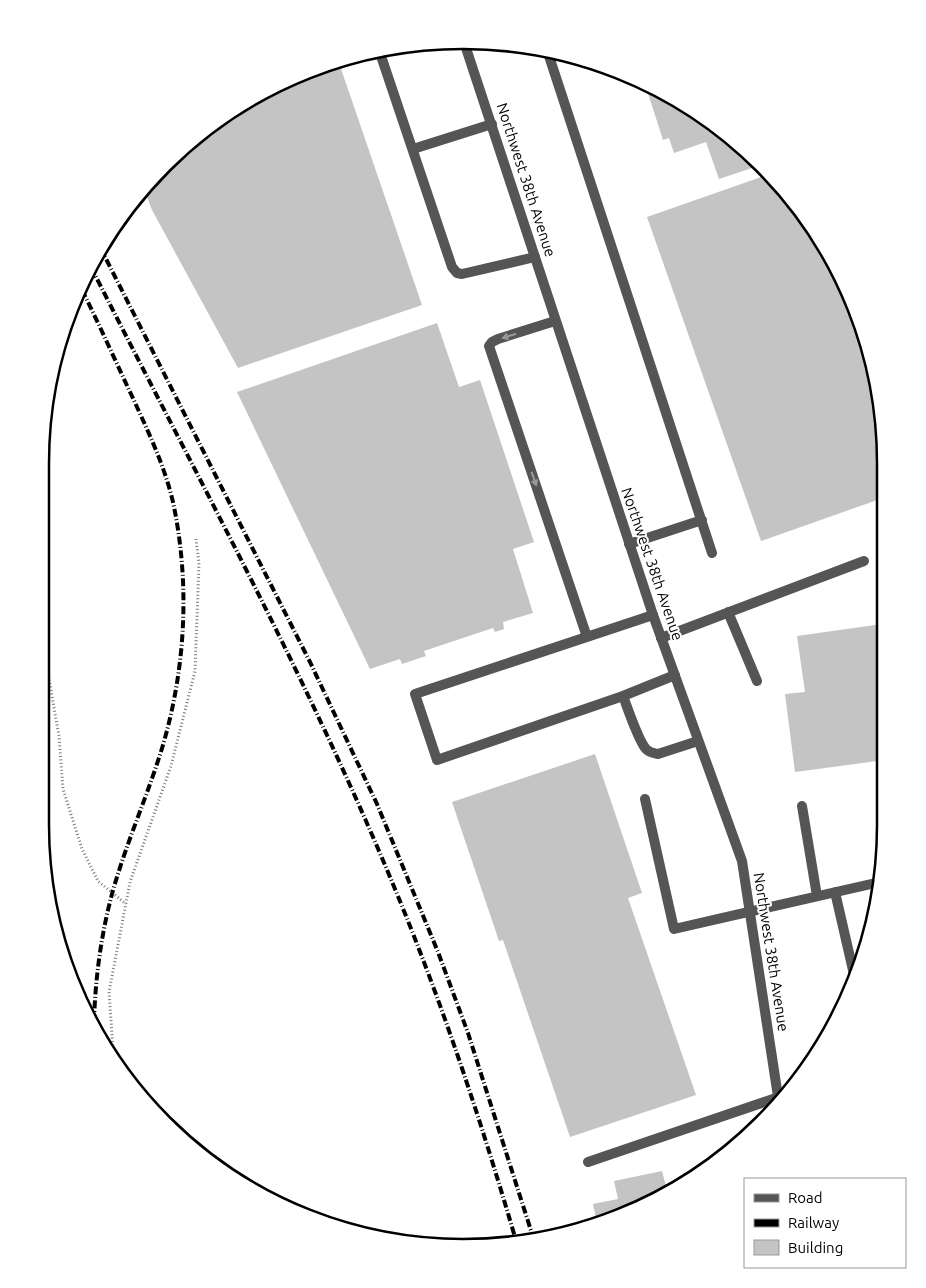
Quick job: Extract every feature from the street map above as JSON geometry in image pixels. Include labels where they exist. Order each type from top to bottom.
[{"type":"street","name":"Northwest 38th Avenue","points":[[466,49],[653,615],[742,861],[778,1093]]},
{"type":"street","points":[[381,57],[456,273],[472,272],[535,256]]},
{"type":"street","points":[[550,58],[712,553]]},
{"type":"street","points":[[413,149],[492,124]]},
{"type":"street","points":[[555,321],[498,339],[489,346],[587,637]]},
{"type":"street","points":[[629,544],[702,520]]},
{"type":"street","points":[[661,638],[864,561]]},
{"type":"street","points":[[728,612],[757,680]]},
{"type":"street","points":[[653,615],[414,694],[438,760],[623,696],[674,675]]},
{"type":"street","points":[[623,696],[647,750],[658,754],[698,740]]},
{"type":"street","points":[[645,799],[674,929],[873,884]]},
{"type":"street","points":[[802,806],[817,896]]},
{"type":"street","points":[[835,892],[852,966]]},
{"type":"street","points":[[588,1162],[769,1103]]},
{"type":"path","points":[[113,1045],[109,992],[130,882],[171,766],[194,671],[199,564],[196,539]]},
{"type":"path","points":[[49,679],[59,736],[63,788],[82,849],[98,880],[126,904]]},
{"type":"building","points":[[341,68],[422,305],[238,368],[152,210],[147,196],[170,170],[211,134],[256,104],[280,91],[304,80]]},
{"type":"building","points":[[648,92],[670,104],[715,134],[753,168],[719,179],[706,142],[674,153],[669,138],[663,140]]},
{"type":"building","points":[[762,177],[792,211],[822,256],[835,280],[846,304],[863,356],[874,409],[877,500],[761,541],[647,217]]},
{"type":"building","points":[[437,323],[459,387],[480,380],[534,542],[513,549],[533,613],[503,622],[504,629],[495,632],[493,628],[424,651],[426,656],[402,664],[400,659],[370,669],[237,392]]},
{"type":"building","points":[[877,625],[877,761],[795,772],[785,694],[805,692],[797,636]]},
{"type":"building","points":[[595,754],[642,893],[628,898],[696,1095],[570,1137],[503,940],[499,941],[452,802]]},
{"type":"building","points":[[662,1171],[666,1186],[622,1208],[596,1217],[593,1204],[618,1199],[614,1181]]},
{"type":"railway","points":[[104,256],[310,662],[377,804],[438,952],[468,1033],[532,1233]]},
{"type":"railway","points":[[94,274],[288,653],[361,810],[413,933],[445,1021],[476,1110],[515,1236]]},
{"type":"railway","points":[[84,295],[143,420],[165,474],[173,502],[178,532],[183,593],[181,654],[171,715],[157,764],[112,894],[99,958],[95,1014]]}]
